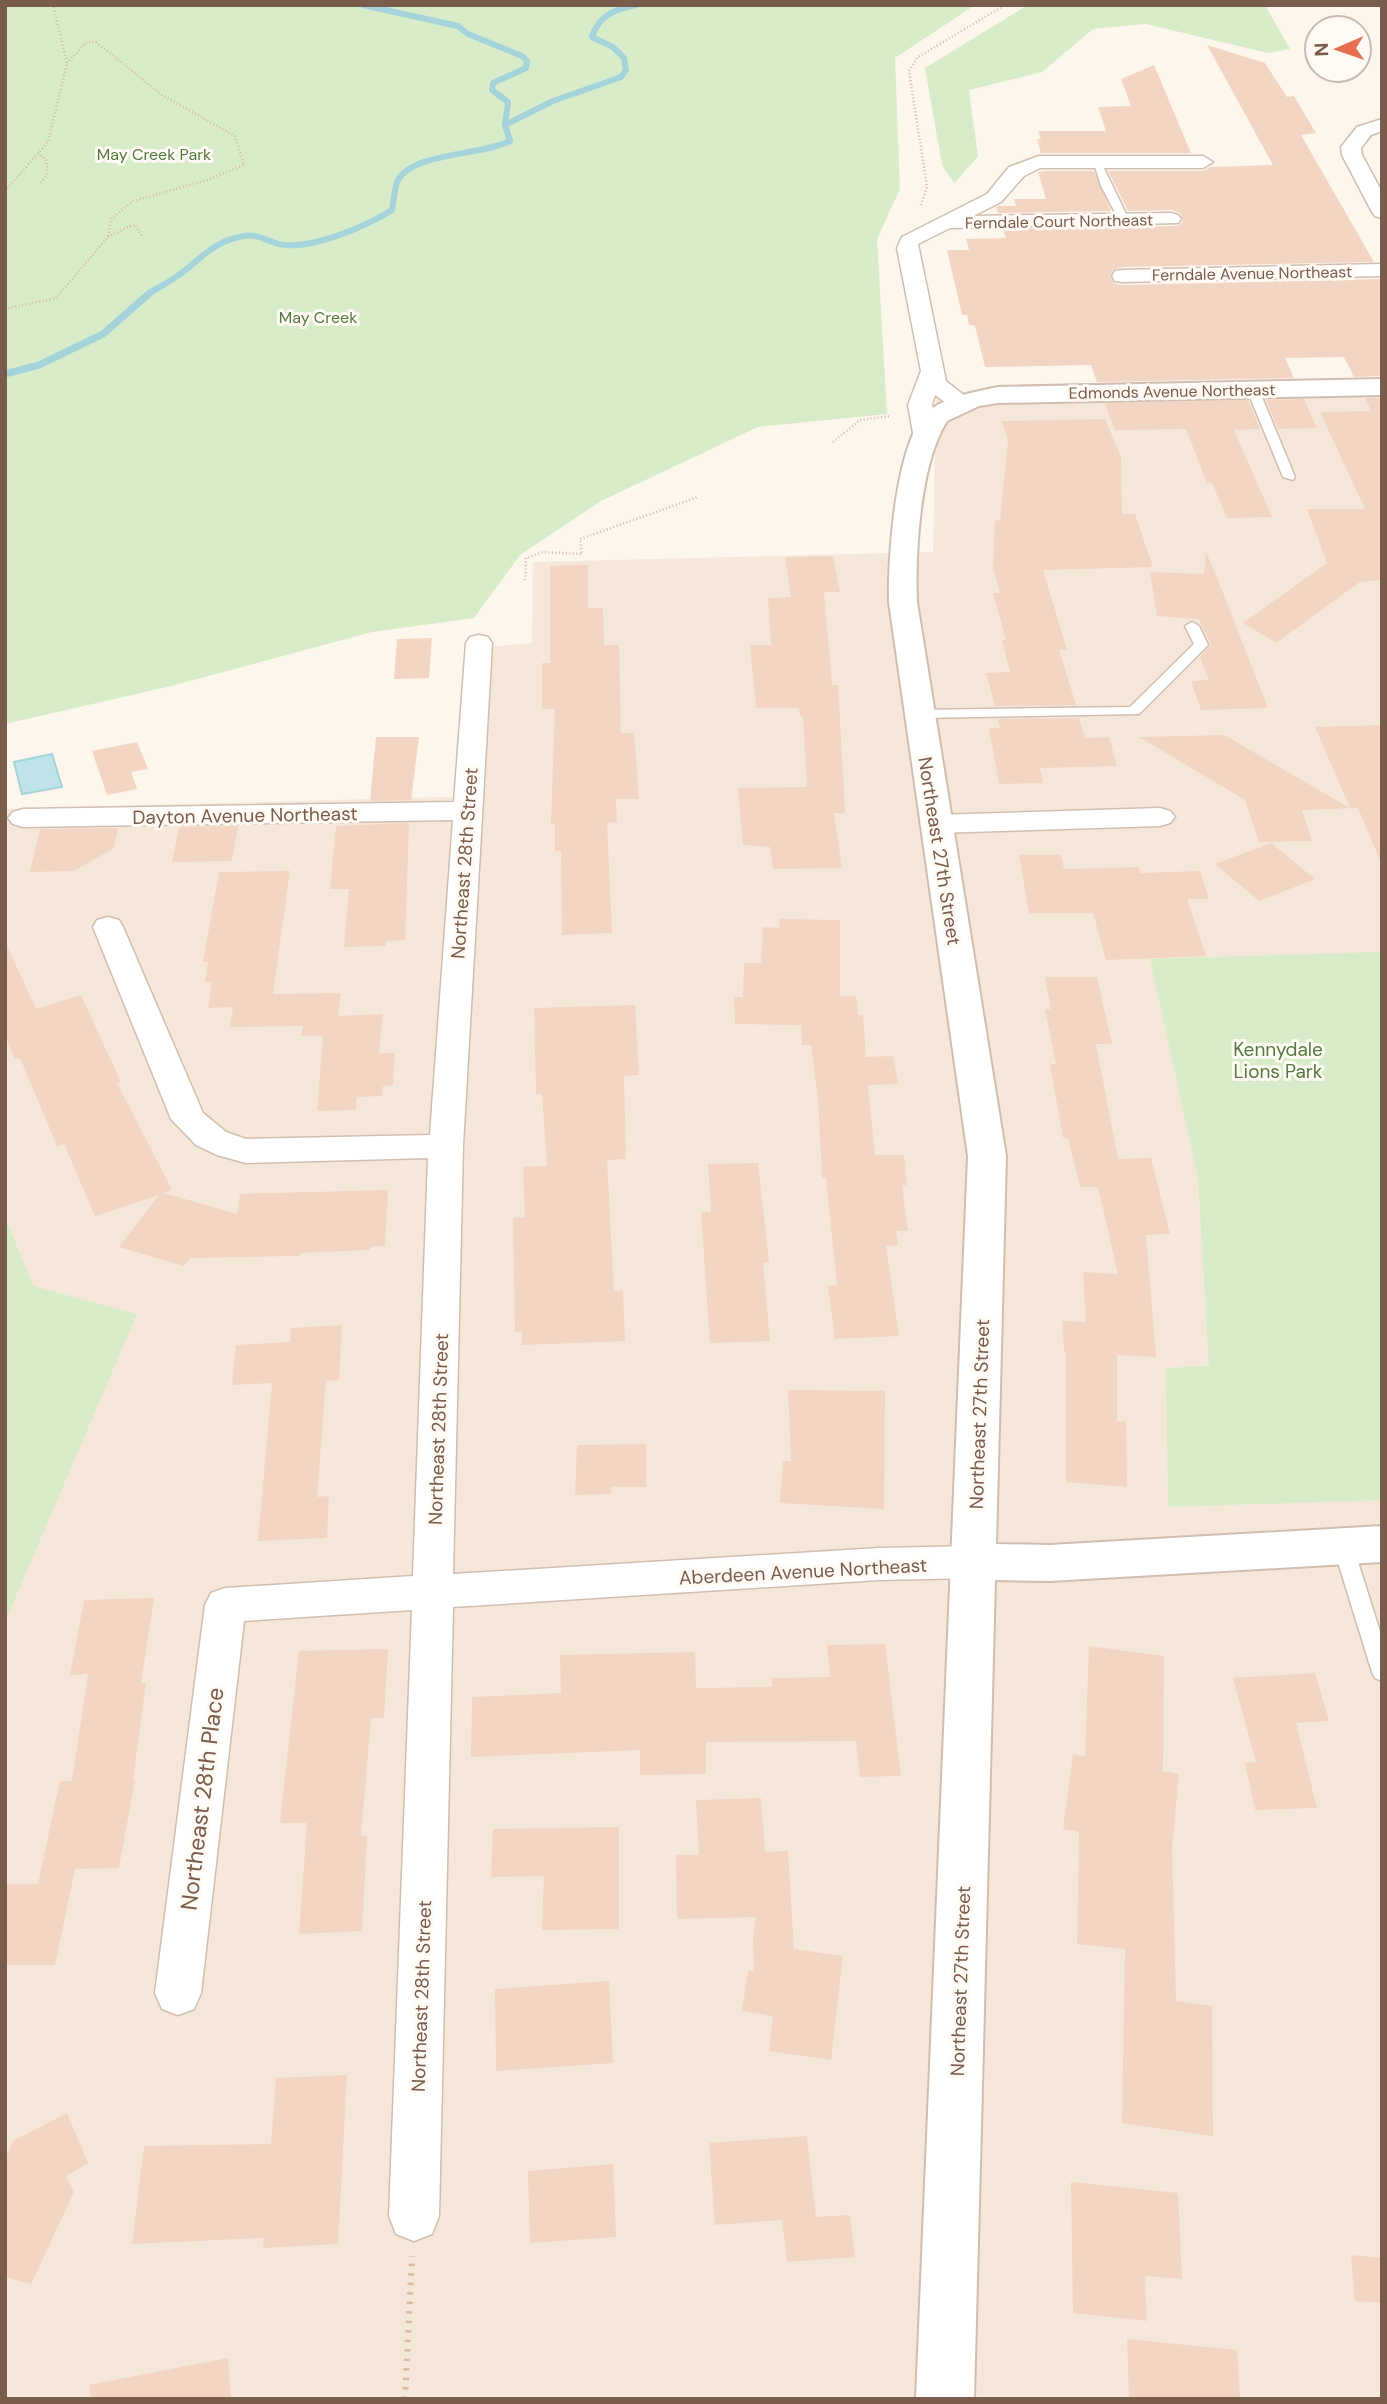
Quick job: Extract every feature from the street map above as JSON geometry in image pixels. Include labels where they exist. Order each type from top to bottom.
[{"type":"street","points":[[1373,128],[1350,147],[1382,212]]},
{"type":"street","points":[[963,404],[935,384],[907,248],[909,240],[995,198],[1005,188],[1013,171],[1022,166],[1039,162],[1203,162]]},
{"type":"street","name":"Ferndale Court Northeast","points":[[946,223],[1171,219]]},
{"type":"street","name":"Ferndale Avenue Northeast","points":[[1123,276],[1382,270]]},
{"type":"street","name":"Northeast 27th Street","points":[[926,438],[920,405],[932,372]]},
{"type":"street","name":"Edmonds Avenue Northeast","points":[[963,404],[998,396],[1382,387]]},
{"type":"street","name":"Northeast 27th Street","points":[[945,2399],[987,1156],[918,714],[903,602],[902,571],[909,503],[919,456],[938,416],[963,404]]},
{"type":"street","name":"Northeast 28th Street","points":[[414,2217],[446,1146],[479,643]]},
{"type":"street","name":"Dayton Avenue Northeast","points":[[23,818],[467,811]]},
{"type":"street","points":[[935,824],[1160,817]]},
{"type":"street","points":[[108,927],[188,1119],[205,1137],[221,1147],[246,1151],[446,1146]]},
{"type":"street","name":"Aberdeen Avenue Northeast","points":[[225,1605],[879,1564],[1050,1563],[1362,1545]]},
{"type":"street","name":"Northeast 28th Place","points":[[178,1993],[225,1605]]},
{"type":"lane","points":[[1096,162],[1124,219]]},
{"type":"lane","points":[[1253,390],[1289,477]]},
{"type":"lane","points":[[918,714],[1134,711],[1200,645],[1192,626]]},
{"type":"lane","points":[[1362,1545],[1382,1672]]},
{"type":"path","points":[[5,191],[47,142],[67,62],[53,5]]},
{"type":"path","points":[[909,240],[927,187],[909,71],[918,57],[1005,5]]},
{"type":"path","points":[[67,62],[87,42],[96,42],[127,72],[192,115],[235,136],[242,153],[244,165],[207,180],[133,201],[111,219],[108,237]]},
{"type":"path","points":[[38,153],[47,161],[47,175],[39,186]]},
{"type":"path","points":[[5,309],[56,298],[108,237],[135,224],[143,237]]},
{"type":"path","points":[[833,442],[860,420],[893,415]]},
{"type":"path","points":[[525,580],[527,558],[539,551],[556,551],[570,557],[582,554],[580,539],[698,497]]},
{"type":"path","points":[[405,2399],[414,2217]]},
{"type":"shaded area","points":[[1382,385],[1382,2399],[5,2399],[5,809],[478,796],[486,647],[532,643],[533,562],[933,552],[936,393]]},
{"type":"green space","name":"May Creek","points":[[5,5],[975,5],[895,58],[900,189],[877,239],[887,414],[758,427],[601,501],[520,555],[474,618],[372,632],[171,686],[5,724]]},
{"type":"green space","points":[[1028,5],[1265,5],[1290,49],[1268,53],[1146,24],[1093,29],[1042,72],[969,90],[978,157],[954,183],[942,165],[925,68]]},
{"type":"green space","name":"Kennydale Lions Park","points":[[1379,952],[1382,959],[1382,1500],[1168,1507],[1166,1368],[1209,1366],[1198,1178],[1150,959]]},
{"type":"green space","points":[[5,1217],[33,1286],[137,1314],[5,1622]]},
{"type":"water","points":[[52,754],[62,787],[22,794],[14,762]]},
{"type":"building","points":[[1207,45],[1265,63],[1287,97],[1294,96],[1316,133],[1301,135],[1374,262],[1123,267],[1113,270],[1110,277],[1115,284],[1123,285],[1382,279],[1382,376],[1354,377],[1344,357],[1285,358],[1294,378],[1097,382],[1091,365],[985,367],[975,326],[969,325],[967,315],[962,315],[947,250],[969,250],[966,239],[1006,238],[1003,229],[1178,226],[1183,221],[1180,213],[1172,210],[1128,211],[1108,171],[1203,171],[1210,167],[1273,165]]},
{"type":"building","points":[[1154,65],[1191,153],[1041,153],[1038,131],[1106,131],[1098,107],[1131,106],[1121,79]]},
{"type":"building","points":[[1094,171],[1111,211],[998,213],[996,207],[1016,206],[1014,199],[1046,199],[1038,172]]},
{"type":"building","points":[[1365,398],[1382,398],[1382,580],[1360,582],[1276,643],[1243,623],[1327,563],[1307,509],[1365,509],[1320,412],[1371,411]]},
{"type":"building","points":[[1304,399],[1317,428],[1278,429],[1266,400]]},
{"type":"building","points":[[1248,400],[1260,429],[1234,430],[1272,517],[1227,518],[1212,483],[1207,483],[1186,429],[1115,430],[1105,403]]},
{"type":"building","points":[[1105,419],[1121,457],[1122,514],[1135,514],[1153,567],[1043,570],[1067,650],[1059,650],[1076,705],[995,706],[986,673],[1010,672],[1002,640],[1006,640],[993,593],[1000,593],[993,568],[995,520],[1000,521],[1008,440],[1002,421]]},
{"type":"building","points":[[1206,552],[1268,708],[1201,710],[1191,681],[1209,680],[1200,657],[1211,645],[1199,619],[1157,616],[1150,572],[1204,574]]},
{"type":"building","points":[[833,556],[840,592],[824,592],[832,685],[838,685],[845,810],[844,813],[834,813],[842,868],[773,869],[770,847],[743,845],[738,788],[807,787],[803,716],[800,716],[799,708],[756,708],[750,645],[771,645],[768,598],[791,597],[785,557]]},
{"type":"building","points":[[588,565],[588,608],[603,608],[604,645],[619,645],[621,733],[634,733],[639,799],[616,799],[617,822],[607,823],[612,933],[562,935],[561,851],[555,851],[555,824],[551,824],[555,709],[542,709],[542,663],[550,663],[550,566]]},
{"type":"building","points":[[432,638],[429,678],[394,679],[397,639]]},
{"type":"building","points":[[1079,718],[1085,738],[1109,737],[1117,766],[1040,768],[1043,783],[999,784],[989,728],[1000,728],[998,719]]},
{"type":"building","points":[[1382,725],[1381,863],[1358,808],[1302,810],[1312,841],[1259,842],[1245,800],[1139,737],[1224,735],[1350,808],[1315,727]]},
{"type":"building","points":[[376,737],[419,737],[411,800],[370,801]]},
{"type":"building","points":[[137,742],[148,769],[131,772],[137,789],[107,795],[92,751]]},
{"type":"building","points":[[409,823],[405,940],[386,941],[386,946],[344,947],[349,889],[330,889],[336,826]]},
{"type":"building","points":[[238,826],[232,861],[172,862],[179,827]]},
{"type":"building","points":[[118,828],[114,848],[74,871],[30,872],[40,829]]},
{"type":"building","points":[[1271,843],[1315,879],[1259,901],[1215,864]]},
{"type":"building","points":[[1019,855],[1061,855],[1064,869],[1139,867],[1140,873],[1200,871],[1209,899],[1187,899],[1206,956],[1106,960],[1093,913],[1029,913]]},
{"type":"building","points":[[290,871],[273,994],[341,993],[338,1016],[383,1014],[379,1053],[395,1053],[393,1085],[383,1086],[382,1096],[357,1097],[356,1110],[317,1111],[323,1036],[301,1036],[303,1026],[230,1027],[233,1007],[208,1008],[212,982],[205,982],[208,962],[203,962],[219,872]]},
{"type":"building","points":[[779,919],[840,920],[840,996],[856,996],[858,1015],[863,1015],[866,1057],[893,1056],[898,1084],[868,1085],[875,1155],[904,1155],[907,1185],[902,1185],[908,1231],[896,1231],[898,1245],[886,1246],[899,1336],[835,1339],[828,1286],[837,1285],[826,1178],[822,1178],[818,1098],[811,1045],[802,1045],[801,1025],[735,1024],[734,997],[743,997],[744,963],[761,963],[763,927],[780,928]]},
{"type":"building","points":[[5,941],[36,1009],[81,995],[121,1082],[117,1083],[172,1190],[164,1193],[237,1214],[240,1194],[388,1190],[385,1246],[370,1247],[370,1250],[300,1253],[300,1256],[190,1258],[184,1266],[119,1247],[159,1195],[95,1216],[64,1144],[57,1146],[20,1058],[15,1059],[5,1036]]},
{"type":"building","points":[[1045,977],[1097,977],[1112,1044],[1096,1044],[1118,1159],[1151,1158],[1170,1234],[1146,1235],[1156,1357],[1117,1355],[1117,1421],[1126,1422],[1127,1487],[1066,1482],[1066,1352],[1062,1321],[1086,1322],[1083,1272],[1118,1274],[1098,1187],[1080,1187],[1068,1138],[1063,1138],[1050,1064],[1056,1064],[1045,1009],[1051,1009]]},
{"type":"building","points":[[635,1005],[639,1075],[624,1076],[626,1159],[607,1160],[614,1291],[623,1290],[625,1341],[522,1345],[522,1331],[515,1332],[513,1218],[525,1217],[523,1167],[547,1166],[542,1094],[536,1094],[534,1008]]},
{"type":"building","points":[[758,1163],[769,1263],[763,1263],[770,1341],[710,1343],[701,1212],[711,1212],[708,1164]]},
{"type":"building","points":[[342,1325],[339,1380],[326,1381],[317,1497],[329,1496],[327,1538],[258,1541],[272,1383],[232,1385],[236,1345],[290,1342],[291,1328]]},
{"type":"building","points":[[788,1390],[885,1391],[884,1509],[780,1503],[783,1461],[791,1461]]},
{"type":"building","points":[[646,1444],[646,1487],[611,1487],[611,1494],[575,1495],[577,1445]]},
{"type":"building","points":[[154,1598],[141,1683],[146,1683],[135,1780],[119,1868],[75,1869],[55,1965],[5,1965],[5,1884],[38,1884],[60,1781],[72,1781],[88,1674],[70,1675],[84,1600]]},
{"type":"building","points":[[885,1644],[901,1776],[860,1777],[856,1741],[706,1742],[706,1774],[640,1775],[640,1750],[471,1757],[472,1697],[561,1693],[560,1655],[695,1652],[696,1688],[772,1687],[772,1678],[830,1677],[827,1645]]},
{"type":"building","points":[[1089,1646],[1164,1656],[1163,1771],[1179,1774],[1172,1847],[1176,2001],[1212,2006],[1213,2136],[1122,2123],[1125,1949],[1077,1944],[1079,1832],[1063,1829],[1073,1754],[1085,1757]]},
{"type":"building","points":[[388,1649],[384,1718],[371,1718],[361,1836],[367,1836],[362,1931],[299,1934],[307,1823],[280,1823],[299,1651]]},
{"type":"building","points":[[1315,1673],[1329,1721],[1296,1723],[1317,1808],[1255,1810],[1245,1763],[1256,1762],[1233,1678]]},
{"type":"building","points":[[761,1798],[765,1852],[788,1851],[794,1949],[843,1956],[831,2060],[769,2051],[773,2016],[742,2011],[748,1971],[754,1971],[753,1938],[756,1917],[677,1919],[676,1855],[699,1855],[696,1800]]},
{"type":"building","points":[[619,1827],[619,1929],[542,1930],[544,1876],[491,1877],[493,1829]]},
{"type":"building","points":[[609,1981],[613,2063],[496,2071],[495,1989]]},
{"type":"building","points":[[347,2075],[338,2244],[263,2248],[264,2238],[132,2244],[144,2146],[271,2144],[276,2078]]},
{"type":"building","points":[[67,2113],[88,2163],[66,2176],[74,2192],[31,2284],[5,2277],[5,2159],[13,2141]]},
{"type":"building","points":[[807,2136],[816,2217],[850,2215],[855,2257],[787,2262],[782,2220],[715,2225],[709,2143]]},
{"type":"building","points":[[613,2164],[616,2237],[530,2243],[528,2171]]},
{"type":"building","points":[[1071,2182],[1178,2193],[1182,2279],[1145,2276],[1147,2321],[1073,2313]]},
{"type":"building","points":[[1351,2255],[1382,2258],[1382,2303],[1355,2301]]},
{"type":"building","points":[[1127,2339],[1237,2350],[1240,2399],[1129,2399]]},
{"type":"building","points":[[228,2358],[231,2399],[91,2399],[89,2385]]},
{"type":"waterway","name":"May Creek","points":[[363,5],[458,26],[468,34],[522,56],[527,61],[526,68],[493,83],[492,90],[508,102],[505,125]]},
{"type":"waterway","points":[[505,125],[553,101],[621,77],[626,70],[624,58],[613,47],[592,37],[603,18],[636,5]]},
{"type":"waterway","name":"May Creek","points":[[150,293],[215,247],[233,238],[255,236],[280,244],[297,245],[325,239],[369,223],[392,210],[397,182],[405,172],[431,160],[510,141],[505,125]]},
{"type":"waterway","name":"May Creek","points":[[5,374],[39,365],[103,334],[150,293]]},
{"type":"park label","name":"May Creek Park","points":[[154,154]]}]
